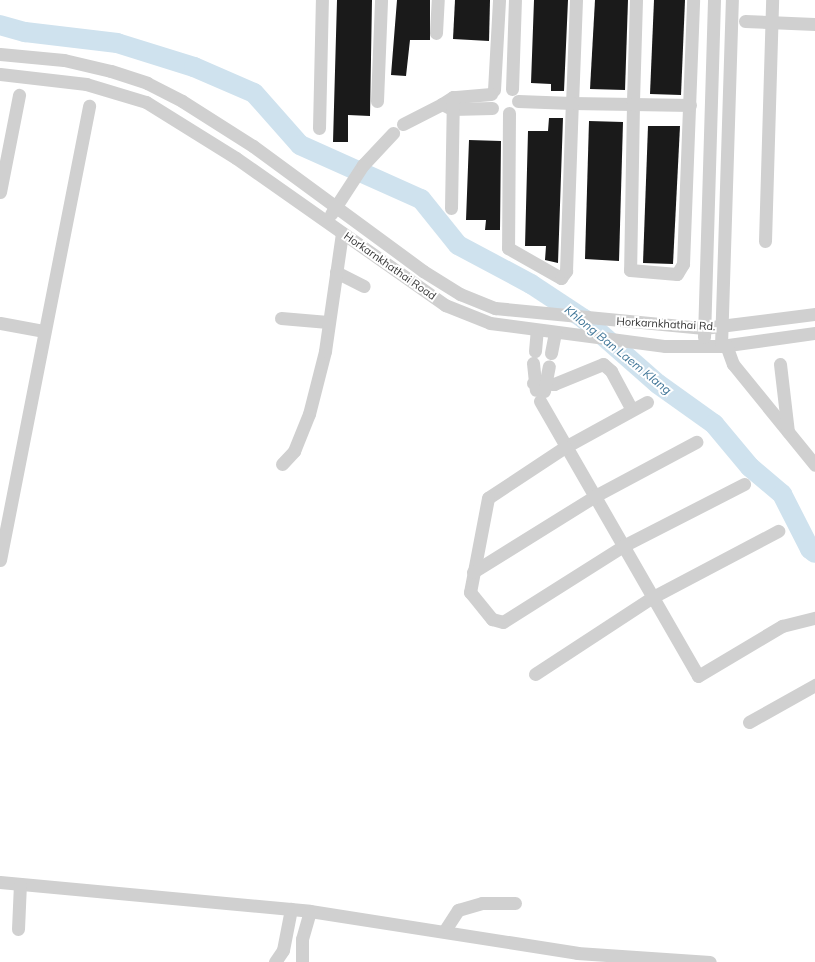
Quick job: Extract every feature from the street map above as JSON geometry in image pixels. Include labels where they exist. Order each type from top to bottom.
[{"type":"street","points":[[319,128],[322,0]]},
{"type":"street","points":[[377,101],[381,0]]},
{"type":"street","points":[[436,33],[438,0]]},
{"type":"street","points":[[492,108],[499,0]]},
{"type":"street","points":[[515,0],[512,89],[518,102]]},
{"type":"street","points":[[518,102],[509,113],[508,248],[561,278],[566,271],[576,0]]},
{"type":"street","points":[[636,0],[630,270],[636,273],[677,274],[682,270],[690,106],[693,0]]},
{"type":"street","points":[[704,346],[714,0]]},
{"type":"street","points":[[732,0],[720,327],[723,346],[733,364],[815,465]]},
{"type":"street","points":[[765,241],[772,0]]},
{"type":"street","points":[[745,21],[815,24]]},
{"type":"street","name":"Horkarnkhathai Road","points":[[0,54],[64,60],[147,83],[247,142],[423,271],[460,294],[495,308],[593,319]]},
{"type":"street","name":"Horkarnkhathai Road","points":[[0,74],[86,84],[146,102],[326,221],[445,305],[490,323],[630,344],[723,346],[815,332]]},
{"type":"street","points":[[403,124],[449,104],[493,92],[503,86],[512,89]]},
{"type":"street","points":[[0,192],[19,95]]},
{"type":"street","points":[[518,102],[690,106]]},
{"type":"street","points":[[449,104],[492,108],[500,113],[509,113]]},
{"type":"street","points":[[449,104],[451,208]]},
{"type":"street","points":[[0,560],[89,106]]},
{"type":"street","points":[[326,221],[363,165],[393,133]]},
{"type":"street","points":[[282,464],[294,451],[309,414],[328,322],[342,233]]},
{"type":"street","points":[[336,272],[364,286]]},
{"type":"street","points":[[705,280],[722,278]]},
{"type":"street","name":"Horkarnkhathai Rd.","points":[[593,319],[704,328],[815,314]]},
{"type":"street","points":[[281,318],[328,322]]},
{"type":"street","points":[[580,337],[593,319]]},
{"type":"street","points":[[0,323],[44,331]]},
{"type":"street","points":[[537,330],[534,357],[539,384],[540,401],[595,496],[651,598],[698,676],[782,626],[815,618]]},
{"type":"street","points":[[539,384],[550,360],[555,332]]},
{"type":"street","points":[[539,384],[603,364],[611,371],[632,410]]},
{"type":"street","points":[[780,364],[788,432]]},
{"type":"street","points":[[647,402],[565,446],[488,498],[473,572],[472,597],[492,619],[503,622],[623,546],[744,484]]},
{"type":"street","points":[[473,572],[595,496],[696,442]]},
{"type":"street","points":[[535,674],[651,598],[778,531]]},
{"type":"street","points":[[750,722],[815,685]]},
{"type":"street","points":[[0,882],[310,910],[445,930],[577,957],[710,962]]},
{"type":"street","points":[[18,929],[20,884]]},
{"type":"street","points":[[445,930],[458,910],[482,903],[515,903]]},
{"type":"street","points":[[278,960],[291,909]]},
{"type":"street","points":[[302,962],[302,939],[310,910]]},
{"type":"building","points":[[337,0],[372,0],[370,116],[348,115],[348,142],[333,142]]},
{"type":"building","points":[[397,0],[430,0],[430,40],[410,40],[406,76],[391,75]]},
{"type":"building","points":[[455,0],[490,0],[489,41],[453,39]]},
{"type":"building","points":[[534,0],[568,0],[564,91],[551,91],[551,84],[531,83]]},
{"type":"building","points":[[595,0],[628,0],[625,90],[590,89]]},
{"type":"building","points":[[654,0],[685,0],[681,95],[650,94]]},
{"type":"building","points":[[549,118],[563,118],[558,263],[545,260],[546,246],[525,246],[528,131],[548,131]]},
{"type":"building","points":[[589,121],[623,122],[619,261],[585,259]]},
{"type":"building","points":[[648,126],[680,126],[673,264],[643,263]]},
{"type":"building","points":[[469,140],[501,141],[500,230],[485,230],[486,220],[466,220]]},
{"type":"waterway","name":"Khlong Ban Laem Klang","points":[[0,25],[25,32],[117,43],[194,67],[254,93],[300,145],[421,199],[458,245],[531,284],[584,319],[658,384],[714,424],[750,467],[782,494],[810,549],[815,553]]}]
